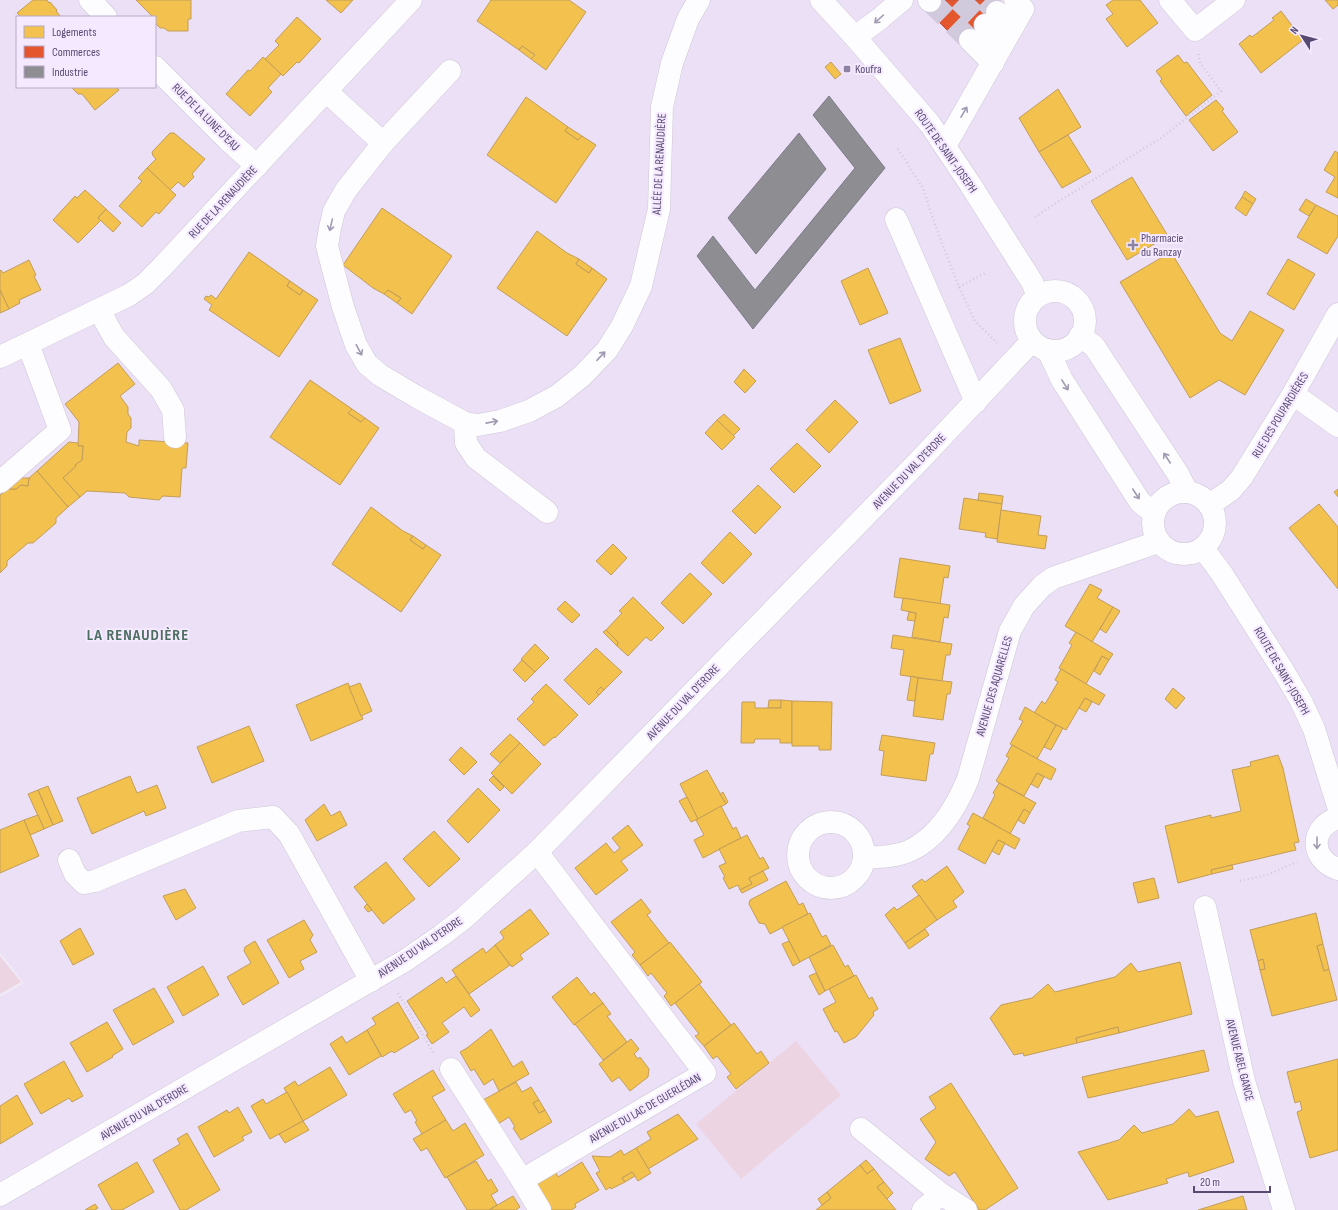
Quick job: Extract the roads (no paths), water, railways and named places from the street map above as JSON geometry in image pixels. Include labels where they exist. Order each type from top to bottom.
[{"type":"street","name":"RUE DE LA RENAUDIÈRE","points":[[0,357],[130,295],[145,284],[162,268],[327,92],[411,0]]},
{"type":"street","name":"ALLÉE DE LA RENAUDIÈRE","points":[[450,71],[383,143],[346,190],[334,211],[327,246],[343,307],[356,345],[367,364],[380,375],[464,423],[478,425],[500,421],[529,411],[557,396],[582,376],[607,350],[622,326],[641,286],[659,209],[662,108],[672,63],[688,19],[699,0]]},
{"type":"street","name":"ROUTE DE SAINT-JOSEPH","points":[[821,0],[930,124],[1032,282],[1038,296]]},
{"type":"street","points":[[855,37],[902,0]]},
{"type":"street","points":[[1170,0],[1195,30],[1234,0]]},
{"type":"street","points":[[945,146],[1008,35],[999,12]]},
{"type":"street","points":[[970,40],[993,63]]},
{"type":"street","name":"RUE DE LA LUNE D'EAU","points":[[156,68],[228,140],[257,166]]},
{"type":"street","points":[[327,92],[383,143]]},
{"type":"street","points":[[896,219],[976,402]]},
{"type":"street","points":[[1040,345],[1057,350],[1066,348],[1074,343],[1080,336],[1084,327],[1084,317],[1081,307],[1076,299],[1058,291],[1048,292],[1038,296],[1028,308],[1025,317],[1026,330],[1040,345],[1140,502],[1154,513]]},
{"type":"street","points":[[99,310],[114,337],[161,389],[173,410],[175,437]]},
{"type":"street","name":"RUE DES POUPARDIÈRES","points":[[1209,505],[1231,490],[1242,477],[1293,394],[1338,314]]},
{"type":"street","points":[[1080,336],[1094,346],[1178,474],[1188,492]]},
{"type":"street","points":[[0,482],[60,430],[28,344]]},
{"type":"street","name":"AVENUE DU VAL D'ERDRE","points":[[0,1195],[406,960],[459,922],[537,852],[976,402],[1040,345]]},
{"type":"street","points":[[1293,394],[1338,426]]},
{"type":"street","points":[[464,423],[466,443],[476,458],[547,512]]},
{"type":"street","points":[[1188,492],[1200,496],[1209,505],[1215,520],[1213,535],[1203,548],[1188,554],[1171,552],[1158,542],[1153,528],[1154,513],[1161,501],[1173,493],[1188,492]]},
{"type":"street","name":"AVENUE DES AQUARELLES","points":[[864,858],[895,855],[908,852],[922,844],[934,834],[953,809],[968,779],[1010,631],[1024,606],[1032,596],[1053,578],[1158,542]]},
{"type":"street","name":"ROUTE DE SAINT-JOSEPH","points":[[1203,548],[1222,574],[1264,639],[1301,701],[1314,729],[1338,806]]},
{"type":"street","name":"AVENUE DU VAL D'ERDRE","points":[[69,860],[75,874],[84,883],[95,881],[238,820],[273,817],[290,834],[378,976]]},
{"type":"street","points":[[1338,818],[1330,820],[1322,828],[1317,838],[1317,849],[1321,859],[1330,866],[1338,869]]},
{"type":"street","name":"AVENUE DU LAC DE GUERLÉDAN","points":[[522,1180],[705,1073],[537,852]]},
{"type":"street","name":"AVENUE ABEL GANCE","points":[[1205,907],[1244,1081],[1284,1210]]},
{"type":"street","points":[[450,1070],[540,1210]]},
{"type":"street","points":[[861,1129],[941,1194],[966,1210]]},
{"type":"street","points":[[924,1210],[941,1194]]},
{"type":"tunnel","points":[[959,0],[985,25]]},
{"type":"tunnel","points":[[985,0],[997,12]]},
{"type":"tunnel","points":[[930,1],[970,40]]},
{"type":"place","name":"Koufra","points":[[847,69]]},
{"type":"place","name":"Pharmacie du Ranzay","points":[[1133,245]]},
{"type":"district","name":"LA RENAUDIÈRE","points":[[138,634]]}]
